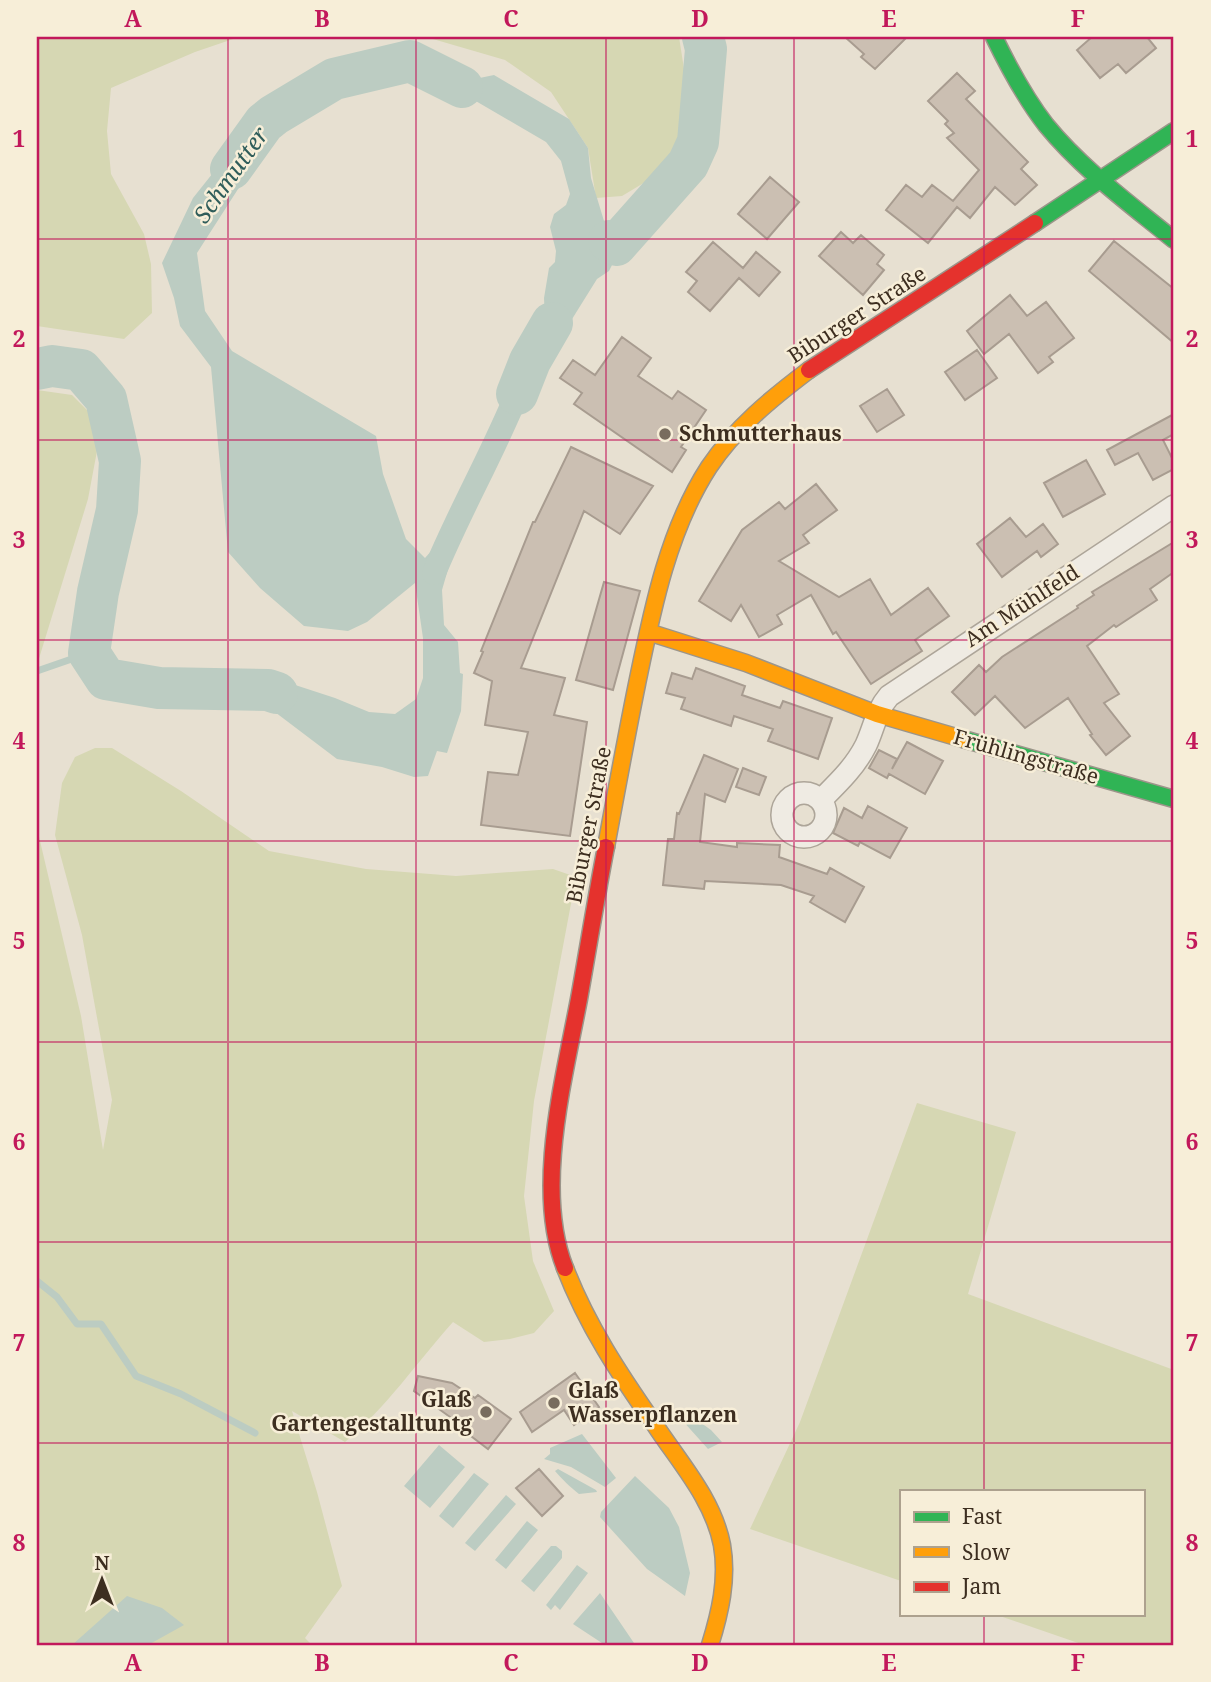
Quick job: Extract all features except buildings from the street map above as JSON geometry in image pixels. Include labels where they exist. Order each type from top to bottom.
[{"type":"street","points":[[994,37],[1006,62],[1040,116],[1077,158],[1174,240]]},
{"type":"street","name":"Biburger Straße","points":[[710,1645],[717,1625],[722,1595],[723,1563],[719,1533],[698,1486],[640,1403],[575,1296],[554,1234],[551,1168],[603,857],[648,632],[666,562],[698,486],[725,445],[750,418],[794,381],[832,355],[1174,131]]},
{"type":"street","name":"Am Mühlfeld","points":[[877,714],[889,696],[901,686],[1174,506]]},
{"type":"street","name":"Frühlingstraße","points":[[648,632],[746,663],[877,714],[1174,799]]},
{"type":"street","points":[[821,800],[847,775],[859,758],[877,714]]},
{"type":"green space","points":[[37,37],[239,37],[195,52],[111,88],[107,131],[111,174],[144,234],[151,264],[152,313],[124,339],[37,326]]},
{"type":"green space","points":[[426,37],[679,37],[687,88],[687,138],[662,172],[622,196],[596,198],[588,148],[551,92],[505,60]]},
{"type":"green space","points":[[37,390],[72,395],[88,411],[97,451],[88,499],[37,665]]},
{"type":"green space","points":[[95,748],[112,748],[269,851],[366,869],[456,876],[553,869],[576,877],[534,1101],[524,1196],[533,1261],[554,1311],[534,1333],[484,1342],[453,1322],[388,1399],[345,1442],[292,1411],[342,1586],[305,1638],[312,1645],[37,1645],[37,828],[81,1016],[103,1150],[112,1100],[82,935],[55,835],[62,783],[75,757]]},
{"type":"green space","points":[[917,1103],[1016,1132],[968,1294],[1174,1370],[1174,1645],[1084,1645],[1000,1616],[1144,1616],[1144,1490],[900,1490],[900,1581],[750,1529],[800,1422]]},
{"type":"water","points":[[410,61],[470,80],[494,75],[569,119],[588,148],[591,178],[604,221],[621,222],[624,212],[649,208],[652,214],[648,226],[619,251],[609,271],[597,279],[554,348],[525,374],[531,339],[545,321],[544,298],[549,268],[555,262],[556,251],[550,227],[554,214],[566,205],[570,194],[561,161],[546,142],[474,100],[446,100],[415,83]]},
{"type":"water","points":[[264,123],[240,186],[197,253],[205,311],[232,351],[376,436],[383,474],[406,539],[425,558],[441,540],[455,545],[442,590],[444,625],[458,642],[460,673],[463,674],[461,711],[447,753],[437,751],[428,776],[414,777],[382,767],[337,759],[263,703],[220,689],[286,682],[369,712],[395,714],[416,699],[423,678],[423,638],[415,583],[367,622],[348,631],[304,626],[260,588],[228,552],[211,367],[180,326],[162,263],[193,198],[248,129]]},
{"type":"water","points":[[680,1408],[711,1430],[722,1442],[708,1449],[673,1410]]},
{"type":"water","points":[[582,1434],[616,1478],[605,1487],[571,1467],[544,1459],[550,1454],[550,1448]]},
{"type":"water","points":[[439,1445],[465,1467],[430,1508],[404,1486]]},
{"type":"water","points":[[558,1469],[597,1492],[579,1494],[555,1471]]},
{"type":"water","points":[[474,1473],[489,1484],[453,1528],[439,1516]]},
{"type":"water","points":[[635,1476],[669,1508],[679,1527],[690,1573],[685,1596],[647,1569],[600,1517],[601,1512]]},
{"type":"water","points":[[506,1495],[516,1504],[475,1551],[465,1543]]},
{"type":"water","points":[[527,1521],[538,1530],[506,1569],[495,1560]]},
{"type":"water","points":[[551,1546],[562,1551],[562,1558],[534,1592],[521,1581]]},
{"type":"water","points":[[577,1565],[588,1573],[560,1610],[555,1605],[551,1610],[546,1605]]},
{"type":"water","points":[[600,1593],[636,1645],[605,1645],[573,1624]]},
{"type":"water","points":[[127,1596],[162,1608],[184,1625],[148,1645],[72,1645]]},
{"type":"waterway","name":"Schmutter","points":[[609,241],[616,245],[688,164],[698,142],[706,49],[703,37]]},
{"type":"waterway","name":"Schmutter","points":[[231,169],[264,123],[334,79],[410,61],[462,87]]},
{"type":"waterway","name":"Schmutter","points":[[517,394],[530,361],[552,323]]},
{"type":"waterway","name":"Schmutter","points":[[37,369],[52,366],[81,370],[106,399],[120,461],[117,510],[98,592],[89,653],[106,679],[159,688],[268,690],[277,693]]},
{"type":"waterway","name":"Schmutter","points":[[434,573],[517,394]]},
{"type":"waterway","points":[[37,671],[89,653]]},
{"type":"waterway","points":[[37,1281],[57,1297],[77,1324],[101,1324],[136,1376],[181,1394],[255,1433]]},
{"type":"traffic: fast","points":[[994,37],[1024,93],[1060,141],[1107,186],[1174,240]]},
{"type":"traffic: fast","points":[[1035,223],[1174,131]]},
{"type":"traffic: fast","points":[[963,739],[1174,799]]},
{"type":"traffic: slow","points":[[606,847],[649,628],[663,572],[683,517],[709,467],[730,439],[768,403],[809,370]]},
{"type":"traffic: slow","points":[[648,632],[746,663],[877,714],[963,739]]},
{"type":"traffic: slow","points":[[565,1268],[583,1310],[605,1349],[694,1482],[718,1528],[724,1558],[723,1583],[720,1608],[710,1645]]},
{"type":"traffic: jam","points":[[809,370],[1035,223]]},
{"type":"traffic: jam","points":[[565,1268],[556,1237],[552,1204],[555,1134],[606,847]]},
{"type":"place","name":"Schmutterhaus","points":[[665,434]]},
{"type":"place","name":"Glaß Wasserpflanzen","points":[[554,1403]]},
{"type":"place","name":"Glaß Gartengestalltuntg","points":[[486,1412]]}]
